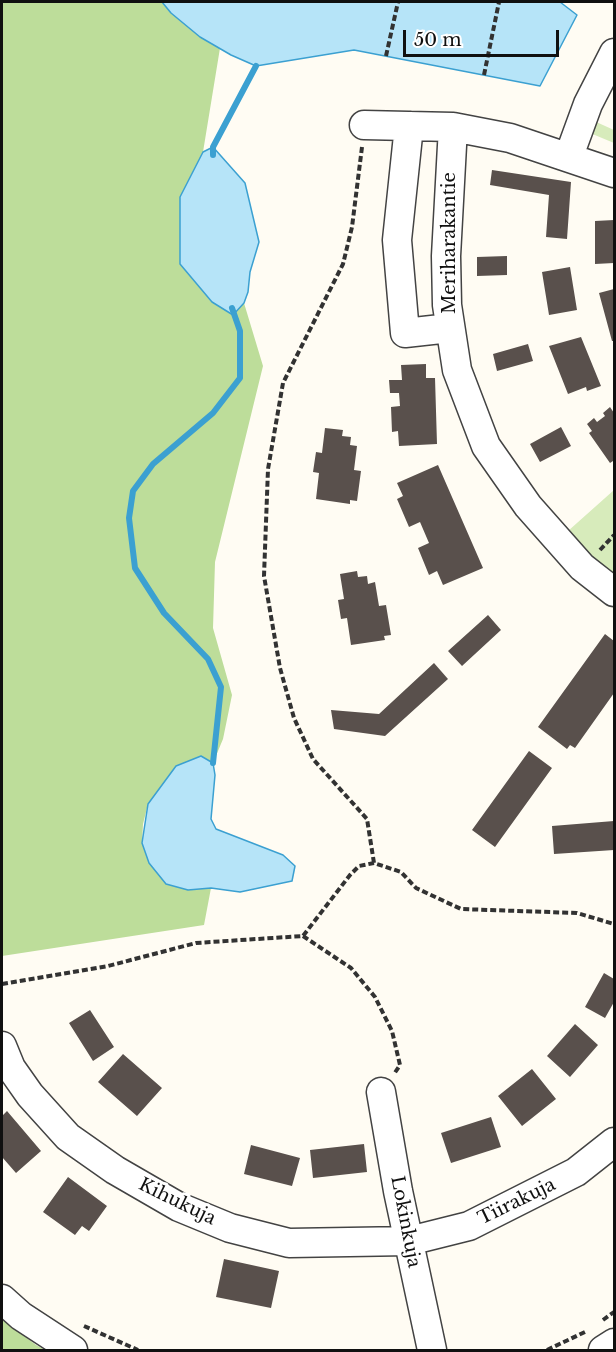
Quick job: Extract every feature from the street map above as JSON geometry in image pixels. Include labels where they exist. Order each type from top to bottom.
[{"type":"street","points":[[569,156],[588,104],[615,53]]},
{"type":"street","points":[[364,125],[453,127],[510,138],[615,173]]},
{"type":"street","points":[[409,126],[397,240],[405,333],[450,328]]},
{"type":"street","name":"Meriharakantie","points":[[453,127],[446,256],[450,328],[457,370],[486,446],[528,506],[582,567],[615,592]]},
{"type":"street","name":"Kihukuja","points":[[2,1046],[11,1068],[30,1095],[68,1137],[115,1170],[179,1207],[230,1228],[289,1243],[409,1241]]},
{"type":"street","name":"Lokinkuja","points":[[381,1092],[432,1350]]},
{"type":"street","name":"Tiirakuja","points":[[409,1241],[469,1226],[516,1204],[576,1172],[615,1142]]},
{"type":"street","points":[[2,1299],[21,1316],[73,1350]]},
{"type":"street","points":[[603,1350],[615,1343]]},
{"type":"path","points":[[386,56],[398,2]]},
{"type":"path","points":[[484,75],[499,2]]},
{"type":"path","points":[[364,125],[352,227],[343,264],[283,383],[267,469],[264,576],[280,668],[294,718],[314,759],[367,819],[374,863]]},
{"type":"path","points":[[303,936],[350,875],[359,866],[374,863],[401,872],[416,888],[461,909],[577,913],[615,924]]},
{"type":"path","points":[[2,984],[108,966],[196,943],[303,936],[351,968],[375,997],[392,1031],[400,1065]]},
{"type":"path","points":[[547,1350],[587,1331],[615,1312]]},
{"type":"green space","points":[[2,2],[162,2],[171,13],[220,48],[203,152],[180,197],[180,264],[212,302],[233,315],[244,303],[263,366],[215,562],[213,628],[232,695],[223,739],[213,763],[201,756],[148,804],[143,824],[142,843],[188,890],[211,888],[204,925],[2,956]]},
{"type":"green space","points":[[594,121],[614,130],[614,143],[590,133]]},
{"type":"green space","points":[[614,490],[614,575],[588,553],[568,531]]},
{"type":"green space","points":[[2,1319],[36,1345],[45,1350],[2,1350]]},
{"type":"water","points":[[162,2],[560,2],[577,15],[540,86],[354,50],[256,66],[200,37],[171,13]]},
{"type":"water","points":[[213,147],[245,183],[259,242],[250,272],[248,292],[244,303],[233,315],[212,302],[180,264],[180,197],[203,152]]},
{"type":"water","points":[[201,756],[213,763],[215,775],[211,819],[216,829],[283,855],[295,866],[292,881],[240,892],[211,888],[188,890],[166,884],[149,863],[142,843],[148,804],[176,766]]},
{"type":"building","points":[[492,170],[571,182],[567,239],[546,237],[549,195],[490,185]]},
{"type":"building","points":[[614,220],[614,263],[595,264],[595,221]]},
{"type":"building","points":[[507,256],[507,275],[477,276],[477,257]]},
{"type":"building","points":[[570,267],[577,310],[549,315],[542,272]]},
{"type":"building","points":[[614,289],[614,341],[612,341],[599,293]]},
{"type":"building","points":[[581,337],[601,386],[587,391],[586,387],[568,394],[549,346]]},
{"type":"building","points":[[528,344],[533,361],[497,371],[493,354]]},
{"type":"building","points":[[426,364],[426,378],[435,378],[437,444],[399,446],[398,431],[392,432],[391,407],[400,406],[399,393],[390,393],[389,380],[402,380],[401,365]]},
{"type":"building","points":[[610,407],[614,413],[614,464],[613,461],[610,463],[589,433],[592,431],[587,424],[594,418],[597,422],[605,416],[603,413]]},
{"type":"building","points":[[561,427],[571,446],[540,462],[530,444]]},
{"type":"building","points":[[325,428],[343,430],[342,436],[351,437],[350,445],[357,446],[354,470],[361,471],[357,501],[350,500],[350,504],[316,499],[319,473],[313,472],[316,452],[322,453]]},
{"type":"building","points":[[438,465],[483,568],[443,585],[437,571],[429,575],[418,548],[429,543],[420,522],[409,527],[397,499],[403,496],[397,483]]},
{"type":"building","points":[[357,571],[358,577],[367,576],[368,584],[375,582],[379,606],[386,605],[391,635],[384,636],[385,640],[351,645],[347,618],[341,619],[338,600],[344,599],[340,574]]},
{"type":"building","points":[[488,615],[501,630],[462,666],[448,651]]},
{"type":"building","points":[[605,634],[614,641],[614,693],[575,748],[570,745],[567,749],[538,727]]},
{"type":"building","points":[[434,663],[448,679],[385,736],[334,729],[331,710],[379,714]]},
{"type":"building","points":[[529,751],[552,768],[495,847],[472,830]]},
{"type":"building","points":[[614,821],[614,850],[554,854],[552,826]]},
{"type":"building","points":[[604,973],[614,979],[614,1002],[605,1018],[585,1007]]},
{"type":"building","points":[[90,1010],[114,1047],[93,1061],[69,1023]]},
{"type":"building","points":[[575,1024],[598,1045],[570,1077],[547,1056]]},
{"type":"building","points":[[123,1054],[162,1088],[137,1116],[98,1082]]},
{"type":"building","points":[[532,1069],[556,1099],[522,1126],[498,1096]]},
{"type":"building","points":[[7,1111],[41,1151],[16,1173],[2,1157],[2,1116]]},
{"type":"building","points":[[491,1117],[501,1147],[451,1163],[441,1133]]},
{"type":"building","points":[[364,1144],[367,1172],[313,1178],[310,1150]]},
{"type":"building","points":[[251,1145],[300,1158],[292,1186],[244,1174]]},
{"type":"building","points":[[68,1177],[107,1206],[89,1231],[82,1226],[75,1235],[43,1212]]},
{"type":"building","points":[[224,1259],[279,1271],[271,1308],[216,1297]]},
{"type":"waterway","points":[[213,155],[213,147],[256,66]]},
{"type":"waterway","points":[[213,763],[221,687],[208,659],[164,613],[135,568],[129,518],[133,491],[153,464],[213,413],[240,378],[240,331],[232,308]]}]
